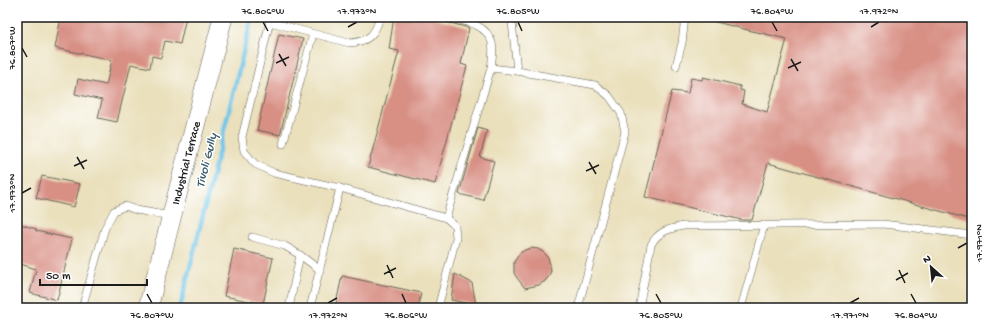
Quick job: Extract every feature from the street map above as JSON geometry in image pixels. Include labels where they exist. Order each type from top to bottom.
[{"type":"street","name":"Industrial Terrace","points":[[148,308],[223,17]]},
{"type":"lane","points":[[380,17],[377,26],[369,39],[359,43],[349,43],[313,34],[271,19],[242,137],[244,151],[255,164],[274,173],[340,188],[446,218],[455,226],[456,238],[438,308]]},
{"type":"lane","points":[[446,17],[475,24],[487,32],[493,44],[492,68],[446,218]]},
{"type":"lane","points":[[510,17],[512,22],[517,71]]},
{"type":"lane","points":[[676,66],[682,43],[685,17]]},
{"type":"lane","points":[[283,144],[313,34]]},
{"type":"lane","points":[[492,68],[595,85],[609,96],[621,113],[625,132],[578,308]]},
{"type":"lane","points":[[310,308],[340,188]]},
{"type":"lane","points":[[82,308],[105,228],[114,212],[125,206],[136,210],[172,216]]},
{"type":"lane","points":[[639,308],[651,245],[655,238],[664,231],[683,226],[884,224],[972,235]]},
{"type":"lane","points":[[741,308],[764,225]]},
{"type":"lane","points":[[252,237],[285,246],[320,270]]},
{"type":"lane","points":[[289,308],[300,255]]},
{"type":"building","points":[[61,17],[186,17],[180,44],[165,41],[161,58],[152,56],[150,68],[131,64],[117,122],[98,118],[102,100],[75,94],[78,79],[106,85],[112,60],[55,48]]},
{"type":"building","points":[[394,17],[428,17],[469,28],[461,64],[467,66],[435,184],[368,167],[399,51],[389,49]]},
{"type":"building","points":[[712,17],[972,17],[972,220],[768,163],[752,220],[742,220],[645,197],[672,91],[688,93],[691,78],[702,80],[703,77],[740,86],[740,90],[744,91],[742,104],[767,112],[787,39],[712,21]]},
{"type":"building","points":[[279,34],[303,39],[280,135],[257,130]]},
{"type":"building","points":[[478,128],[487,131],[480,157],[494,161],[483,200],[459,194]]},
{"type":"building","points":[[42,176],[80,184],[74,207],[36,198]]},
{"type":"building","points":[[17,223],[36,229],[36,231],[72,239],[57,300],[30,293],[36,269],[17,263]]},
{"type":"building","points":[[531,248],[538,249],[548,257],[551,270],[545,281],[539,285],[525,288],[514,273],[514,262],[520,253]]},
{"type":"building","points":[[234,249],[273,258],[263,304],[224,296]]},
{"type":"building","points":[[455,274],[472,283],[476,305],[451,300]]},
{"type":"building","points":[[342,276],[421,293],[418,308],[335,308]]},
{"type":"waterway","name":"Tivoli Gully","points":[[180,308],[252,17]]}]
